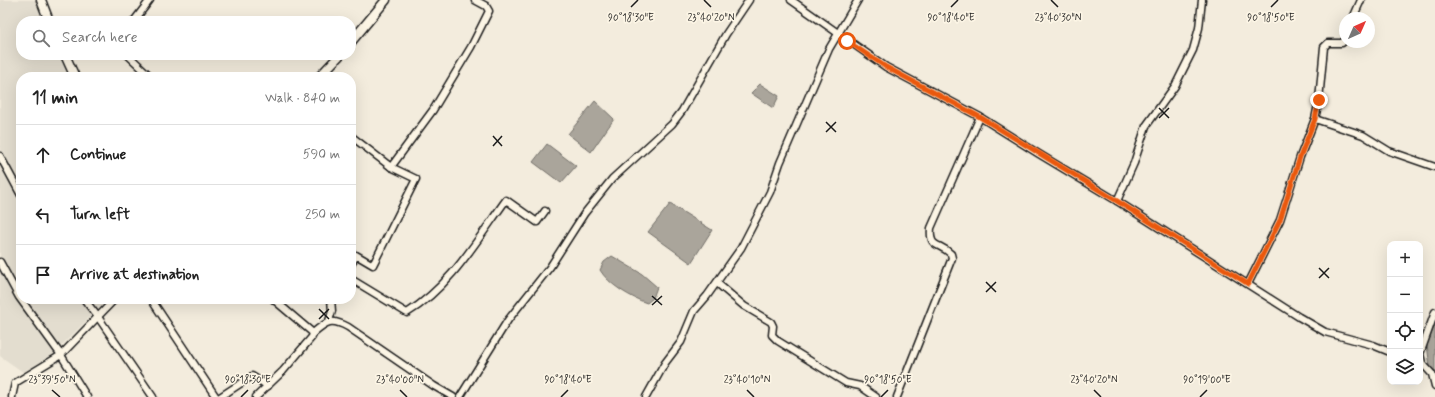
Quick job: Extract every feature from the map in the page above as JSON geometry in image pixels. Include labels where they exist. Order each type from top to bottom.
[{"type":"main road","points":[[41,0],[47,16]]},
{"type":"main road","points":[[356,36],[386,0]]},
{"type":"main road","points":[[67,60],[73,72]]},
{"type":"main road","points":[[324,72],[335,60]]},
{"type":"street","points":[[138,16],[150,0]]},
{"type":"street","points":[[391,167],[433,110],[471,46],[489,11],[486,6],[475,0]]},
{"type":"street","points":[[460,397],[508,320],[550,267],[584,214],[612,179],[672,124],[682,110],[726,34],[749,0]]},
{"type":"street","points":[[791,0],[886,67],[980,117],[1325,332],[1374,345],[1387,351]]},
{"type":"street","points":[[646,397],[665,362],[681,342],[694,311],[717,283],[741,248],[770,192],[783,156],[829,49],[858,0]]},
{"type":"street","points":[[1117,201],[1134,164],[1146,126],[1175,86],[1193,50],[1199,28],[1202,0]]},
{"type":"street","points":[[1356,12],[1361,0]]},
{"type":"street","points":[[1248,284],[1280,220],[1300,157],[1315,119],[1319,100],[1324,47],[1328,43],[1339,43]]},
{"type":"street","points":[[133,60],[146,72]]},
{"type":"street","points":[[897,397],[952,258],[952,254],[932,242],[930,238],[931,228],[980,117]]},
{"type":"street","points":[[1315,119],[1363,135],[1389,151],[1435,167]]},
{"type":"street","points":[[356,140],[391,167],[416,179],[373,266],[356,255]]},
{"type":"street","points":[[0,156],[16,186]]},
{"type":"street","points":[[356,282],[407,314],[424,302],[451,274],[506,200],[537,222],[545,211]]},
{"type":"street","points":[[0,262],[16,291]]},
{"type":"street","points":[[717,283],[744,306],[771,322],[772,337],[846,383],[860,386],[876,397]]},
{"type":"street","points":[[24,304],[61,355],[87,397]]},
{"type":"street","points":[[88,304],[153,397]]},
{"type":"street","points":[[12,397],[15,383],[61,355],[110,304]]},
{"type":"street","points":[[154,304],[216,397]]},
{"type":"street","points":[[279,304],[313,333]]},
{"type":"street","points":[[256,397],[283,371],[312,337],[313,333],[329,321],[332,311],[331,304]]},
{"type":"street","points":[[1435,312],[1420,354],[1422,363],[1432,374],[1435,386]]},
{"type":"street","points":[[329,321],[337,321],[348,327],[422,378],[453,397]]},
{"type":"street","points":[[1423,369],[1432,374]]},
{"type":"street","points":[[220,397],[252,376],[268,386]]},
{"type":"shaded area","points":[[0,0],[37,0],[44,16],[16,16],[16,60],[62,60],[67,72],[16,72],[16,304],[103,304],[52,355],[23,372],[0,356]]},
{"type":"shaded area","points":[[760,84],[779,96],[773,108],[751,93]]},
{"type":"shaded area","points":[[595,101],[614,119],[591,152],[568,134]]},
{"type":"shaded area","points":[[547,144],[576,166],[561,183],[533,162]]},
{"type":"shaded area","points":[[670,204],[712,230],[691,263],[648,232]]},
{"type":"shaded area","points":[[612,256],[642,274],[657,287],[653,298],[647,303],[641,301],[620,290],[608,280],[600,270],[604,262]]},
{"type":"shaded area","points":[[1435,324],[1435,371],[1430,367],[1427,345]]},
{"type":"route","points":[[847,41],[886,67],[980,117],[1117,201],[1228,273],[1248,284],[1280,220],[1300,157],[1315,119],[1319,100]]}]
